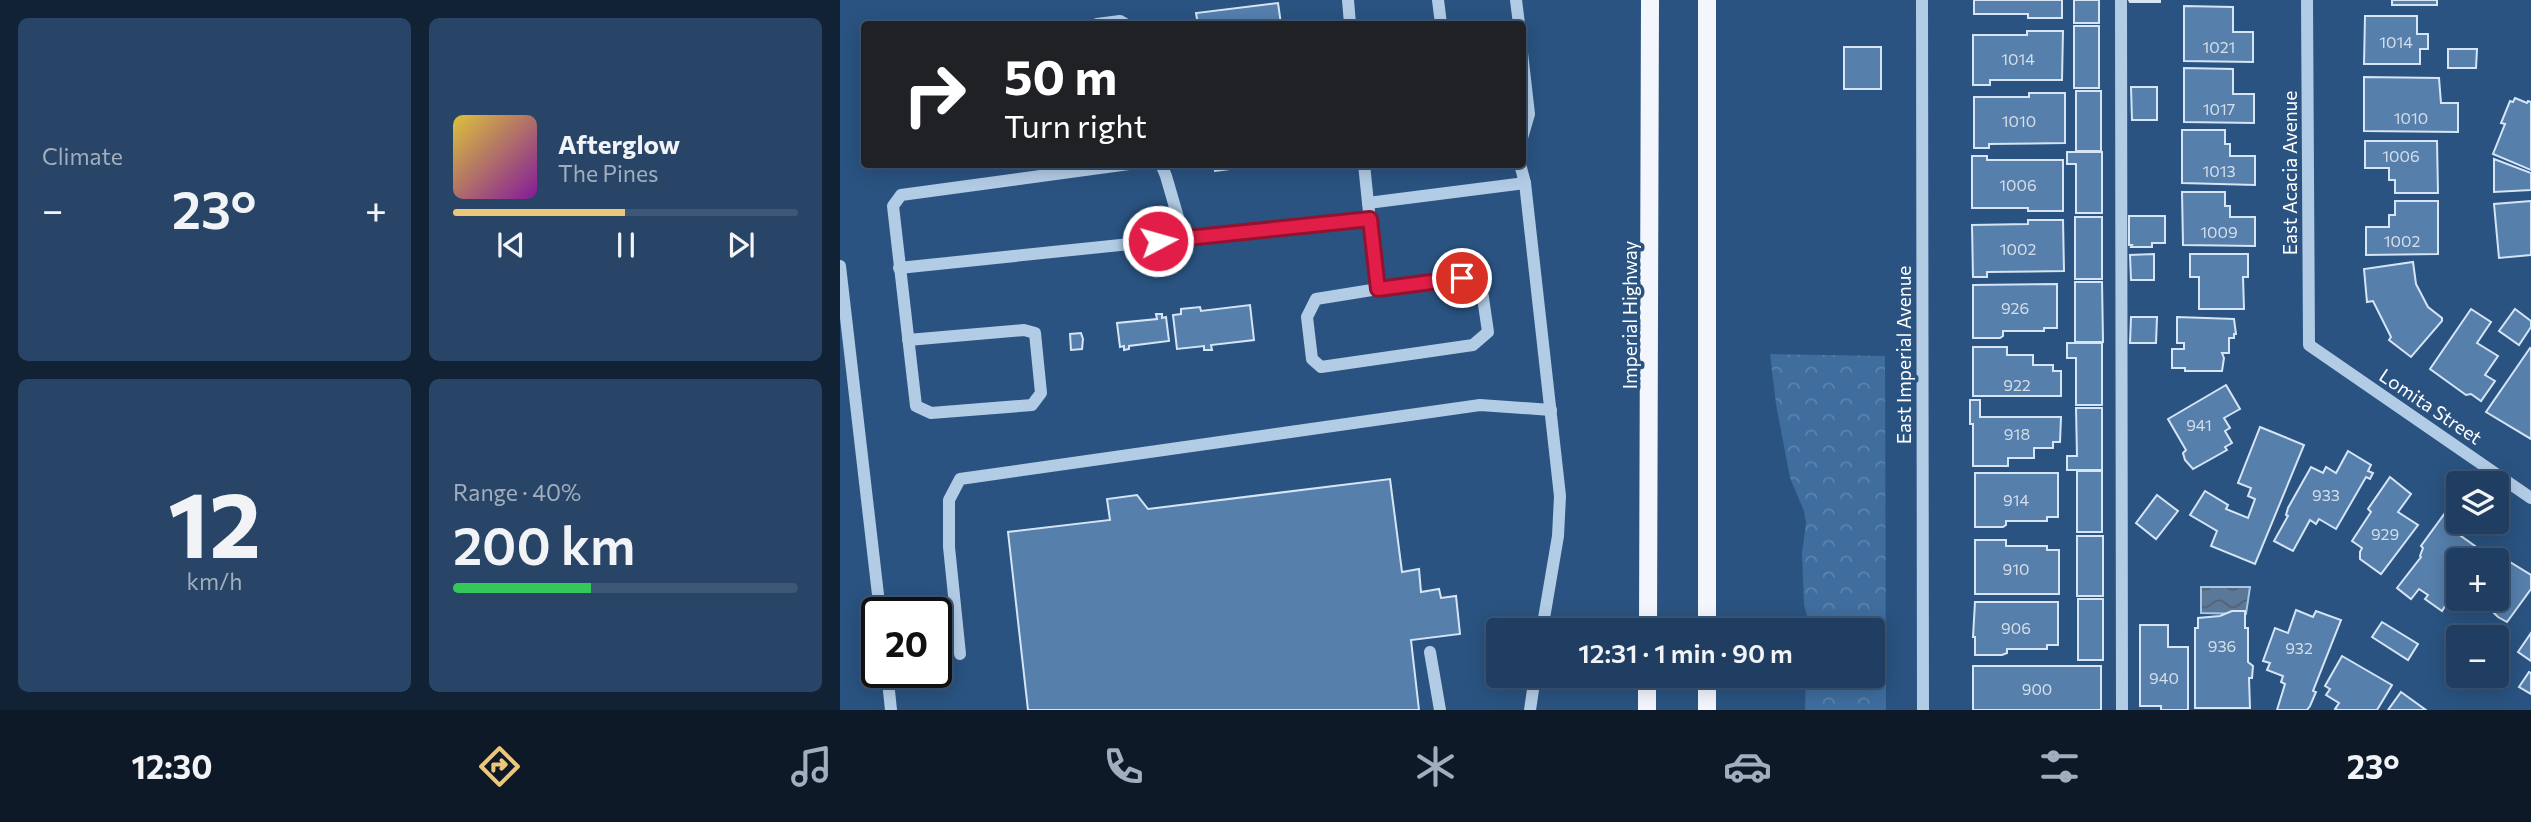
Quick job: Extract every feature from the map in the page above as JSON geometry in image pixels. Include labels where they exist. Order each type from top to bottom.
[{"type":"main road","name":"Imperial Highway","points":[[1648,618],[1650,0]]},
{"type":"main road","points":[[1707,0],[1707,618]]},
{"type":"main road","points":[[1647,688],[1647,710]]},
{"type":"main road","points":[[1707,688],[1707,710]]},
{"type":"street","points":[[1348,0],[1350,21]]},
{"type":"street","points":[[1438,0],[1441,21]]},
{"type":"street","points":[[1516,0],[1519,21]]},
{"type":"street","name":"East Imperial Avenue","points":[[1922,0],[1923,710]]},
{"type":"street","points":[[2121,0],[2122,710]]},
{"type":"street","name":"East Acacia Avenue","points":[[2307,0],[2309,345]]},
{"type":"street","points":[[1526,84],[1530,114],[1526,126]]},
{"type":"street","points":[[908,340],[1024,330],[1035,333],[1041,393],[1032,405],[931,413],[916,406],[899,268],[893,206],[901,195],[1100,168]]},
{"type":"street","points":[[1163,168],[1184,238]]},
{"type":"street","points":[[1364,168],[1378,289]]},
{"type":"street","points":[[1521,168],[1551,410],[1560,515],[1544,618]]},
{"type":"street","points":[[1368,203],[1525,183]]},
{"type":"street","points":[[899,268],[1370,219]]},
{"type":"street","points":[[840,266],[878,597]]},
{"type":"street","points":[[1462,278],[1481,284],[1489,332],[1473,345],[1321,367],[1312,359],[1307,317],[1316,299],[1378,289],[1462,278]]},
{"type":"street","name":"Lomita Street","points":[[2309,345],[2531,498]]},
{"type":"street","points":[[960,653],[949,547],[949,500],[960,478],[1480,405],[1551,410]]},
{"type":"street","points":[[1430,652],[1440,710]]},
{"type":"street","points":[[889,688],[891,710]]},
{"type":"street","points":[[1530,710],[1533,688]]},
{"type":"green space","points":[[1770,354],[1885,356],[1886,710],[1805,710],[1806,688],[1885,688],[1885,618],[1808,618],[1804,605],[1802,553],[1806,523],[1804,511],[1790,478]]},
{"type":"water","points":[[2201,587],[2250,587],[2246,614],[2201,613]]},
{"type":"building","points":[[1974,0],[2062,0],[2062,18],[2028,18],[2028,14],[1974,14]]},
{"type":"building","points":[[2074,0],[2099,0],[2099,23],[2074,23]]},
{"type":"building","points":[[2129,0],[2160,0],[2160,2],[2130,2]]},
{"type":"building","points":[[2392,0],[2437,0],[2437,5],[2392,5]]},
{"type":"building","points":[[1278,3],[1281,21],[1197,21],[1196,13]]},
{"type":"building","points":[[2184,6],[2233,7],[2233,32],[2253,32],[2253,62],[2184,61]]},
{"type":"building","points":[[2365,16],[2417,16],[2417,34],[2428,34],[2428,49],[2420,49],[2420,64],[2364,64]]},
{"type":"building","points":[[2074,26],[2099,26],[2099,88],[2074,88]]},
{"type":"building","points":[[2027,31],[2063,31],[2062,80],[1990,80],[1990,85],[1973,85],[1973,35],[2027,35]]},
{"type":"building","points":[[1844,47],[1881,47],[1881,89],[1844,89]]},
{"type":"building","points":[[2448,49],[2477,49],[2476,68],[2448,68]]},
{"type":"building","points":[[2184,68],[2233,69],[2233,94],[2254,94],[2254,123],[2184,122]]},
{"type":"building","points":[[2364,77],[2439,78],[2441,103],[2458,103],[2458,132],[2364,131]]},
{"type":"building","points":[[2131,87],[2157,87],[2157,120],[2132,120]]},
{"type":"building","points":[[2076,91],[2101,91],[2101,151],[2076,151]]},
{"type":"building","points":[[2029,93],[2065,93],[2065,143],[1989,144],[1989,148],[1974,148],[1974,97],[2029,97]]},
{"type":"building","points":[[2515,98],[2531,102],[2531,170],[2493,154],[2505,124],[2501,123],[2510,101],[2513,102]]},
{"type":"building","points":[[2182,130],[2225,130],[2225,144],[2230,144],[2230,156],[2255,156],[2255,185],[2182,183]]},
{"type":"building","points":[[2365,141],[2437,141],[2438,193],[2395,193],[2395,180],[2389,180],[2389,168],[2365,168]]},
{"type":"building","points":[[2067,152],[2102,152],[2102,213],[2076,213],[2076,164],[2067,164]]},
{"type":"building","points":[[1972,156],[1987,156],[1987,160],[2063,160],[2063,211],[1972,208]]},
{"type":"building","points":[[2494,159],[2531,173],[2531,190],[2494,192]]},
{"type":"building","points":[[1215,168],[1239,168],[1215,171]]},
{"type":"building","points":[[2182,192],[2225,192],[2225,206],[2230,206],[2230,217],[2255,217],[2255,246],[2183,245]]},
{"type":"building","points":[[2395,201],[2438,201],[2438,254],[2366,255],[2366,227],[2389,227],[2389,215],[2395,215]]},
{"type":"building","points":[[2531,201],[2531,255],[2499,258],[2494,204]]},
{"type":"building","points":[[2129,216],[2165,216],[2165,243],[2152,243],[2152,247],[2131,247]]},
{"type":"building","points":[[2075,217],[2102,217],[2102,279],[2075,279]]},
{"type":"building","points":[[2028,220],[2063,220],[2064,271],[1987,272],[1987,277],[1973,277],[1972,225],[2028,224]]},
{"type":"building","points":[[2154,254],[2154,280],[2131,280],[2130,255]]},
{"type":"building","points":[[2190,254],[2248,254],[2248,277],[2243,277],[2244,309],[2199,309],[2199,277],[2190,277]]},
{"type":"building","points":[[2413,262],[2416,284],[2428,307],[2442,318],[2442,321],[2411,357],[2389,340],[2391,337],[2373,301],[2367,302],[2364,269]]},
{"type":"building","points":[[2075,282],[2102,282],[2103,342],[2075,342]]},
{"type":"building","points":[[2057,284],[2057,328],[2044,328],[2044,331],[2003,331],[2000,338],[1973,338],[1973,285]]},
{"type":"building","points":[[1250,305],[1254,340],[1211,345],[1212,350],[1204,350],[1204,346],[1177,349],[1173,315],[1181,314],[1181,309],[1200,307],[1201,311]]},
{"type":"building","points":[[2471,309],[2491,322],[2477,343],[2498,356],[2485,375],[2495,381],[2481,401],[2471,394],[2466,395],[2430,369]]},
{"type":"building","points":[[2515,309],[2531,321],[2531,327],[2519,345],[2499,331]]},
{"type":"building","points":[[1156,314],[1162,314],[1162,318],[1166,317],[1169,341],[1129,346],[1129,349],[1124,350],[1124,346],[1120,347],[1117,323],[1157,319]]},
{"type":"building","points":[[2131,317],[2157,317],[2156,343],[2130,343]]},
{"type":"building","points":[[2177,317],[2234,319],[2236,334],[2234,338],[2229,338],[2229,353],[2222,353],[2222,371],[2185,371],[2185,368],[2172,368],[2172,349],[2184,349],[2184,343],[2177,343]]},
{"type":"building","points":[[1081,333],[1082,349],[1071,350],[1070,334]]},
{"type":"building","points":[[2067,343],[2102,343],[2102,405],[2076,405],[2076,358],[2067,358]]},
{"type":"building","points":[[1973,347],[2007,347],[2007,355],[2033,355],[2033,365],[2053,365],[2053,371],[2061,371],[2061,396],[1973,396]]},
{"type":"building","points":[[2531,349],[2531,439],[2486,412]]},
{"type":"building","points":[[2226,385],[2240,409],[2224,418],[2230,428],[2225,431],[2232,443],[2225,447],[2227,450],[2193,469],[2185,460],[2183,453],[2186,450],[2168,419]]},
{"type":"building","points":[[1970,400],[1980,400],[1980,417],[2061,417],[2060,442],[2053,442],[2053,448],[2034,448],[2034,458],[2008,458],[2008,466],[1973,466]]},
{"type":"building","points":[[2076,408],[2102,408],[2102,470],[2067,470],[2067,456],[2077,456]]},
{"type":"building","points":[[2260,427],[2304,445],[2255,564],[2211,546],[2217,531],[2190,515],[2205,491],[2228,505],[2226,509],[2248,518],[2255,499],[2248,496],[2251,488],[2238,483]]},
{"type":"building","points":[[2348,451],[2371,465],[2368,471],[2373,473],[2370,479],[2366,477],[2336,529],[2319,519],[2316,524],[2310,520],[2293,551],[2274,541],[2288,516],[2288,508],[2311,467],[2323,473],[2326,467],[2336,473]]},
{"type":"building","points":[[2077,471],[2102,471],[2102,532],[2077,532]]},
{"type":"building","points":[[1975,473],[2058,473],[2058,517],[2047,517],[2047,521],[2006,521],[2003,527],[1975,527]]},
{"type":"building","points":[[2390,477],[2411,494],[2398,512],[2418,525],[2381,574],[2360,559],[2362,548],[2352,541],[2371,512],[2368,509]]},
{"type":"building","points":[[1390,479],[1402,572],[1419,569],[1421,592],[1439,589],[1441,598],[1456,596],[1460,634],[1411,640],[1419,710],[1028,710],[1008,532],[1110,520],[1107,499],[1137,495],[1148,509]]},
{"type":"building","points":[[2157,495],[2178,511],[2156,539],[2136,523]]},
{"type":"building","points":[[2445,513],[2446,534],[2462,534],[2461,536],[2478,548],[2446,548],[2446,604],[2442,611],[2425,599],[2428,595],[2419,589],[2411,599],[2397,588],[2421,557],[2421,546]]},
{"type":"building","points":[[2077,536],[2103,536],[2103,596],[2077,596]]},
{"type":"building","points":[[1975,540],[2006,540],[2006,546],[2047,546],[2047,550],[2059,550],[2059,594],[1975,594]]},
{"type":"building","points":[[2509,561],[2531,575],[2531,589],[2507,622],[2494,613],[2509,611]]},
{"type":"building","points":[[2078,599],[2103,599],[2103,660],[2078,660]]},
{"type":"building","points":[[1975,602],[2058,602],[2058,645],[2047,645],[2047,649],[2007,649],[2007,653],[2002,655],[1975,655]]},
{"type":"building","points":[[2296,610],[2313,617],[2316,611],[2341,620],[2313,691],[2316,692],[2310,706],[2307,710],[2277,710],[2285,684],[2281,682],[2283,676],[2267,670],[2270,663],[2263,661],[2275,628],[2288,633]]},
{"type":"building","points":[[2232,611],[2245,611],[2248,662],[2253,666],[2252,678],[2249,678],[2250,708],[2195,708],[2195,628],[2198,628],[2198,618],[2220,616]]},
{"type":"building","points":[[2382,622],[2418,644],[2408,660],[2372,637]]},
{"type":"building","points":[[2140,625],[2168,625],[2168,647],[2188,647],[2188,710],[2161,710],[2161,706],[2140,706]]},
{"type":"building","points":[[2531,633],[2531,661],[2518,652]]},
{"type":"building","points":[[2342,656],[2392,685],[2377,710],[2335,709],[2339,703],[2326,695],[2330,689],[2325,686]]},
{"type":"building","points":[[1973,666],[2101,666],[2101,710],[1973,710]]},
{"type":"building","points":[[2529,672],[2531,673],[2531,694],[2519,687]]},
{"type":"building","points":[[2401,692],[2426,710],[2388,710]]},
{"type":"route","points":[[1158,241],[1370,219],[1378,289],[1462,278]]}]
